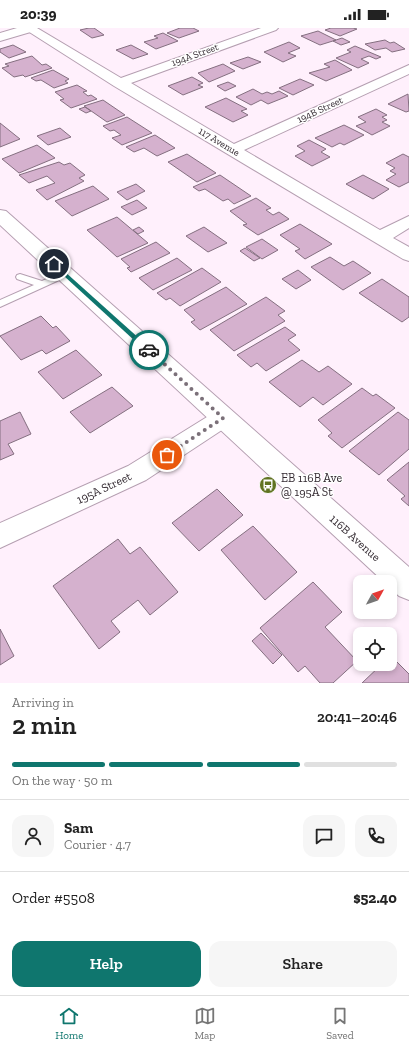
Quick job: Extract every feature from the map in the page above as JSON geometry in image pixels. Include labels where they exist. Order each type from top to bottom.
[{"type":"street","name":"117 Avenue","points":[[30,28],[119,83],[409,255]]},
{"type":"street","points":[[0,37],[30,28]]},
{"type":"street","name":"194A Street","points":[[119,83],[272,28]]},
{"type":"street","name":"194B Street","points":[[232,150],[409,69]]},
{"type":"street","name":"116B Avenue","points":[[0,215],[409,586]]},
{"type":"street","points":[[380,238],[409,221]]},
{"type":"street","name":"195A Street","points":[[0,536],[137,473],[223,418]]},
{"type":"lane","points":[[0,304],[65,274]]},
{"type":"lane","points":[[20,277],[43,285]]},
{"type":"building","points":[[94,28],[104,35],[92,38],[80,30]]},
{"type":"building","points":[[180,28],[193,28],[199,31],[179,38],[167,33]]},
{"type":"building","points":[[331,28],[357,29],[340,36],[325,30]]},
{"type":"building","points":[[318,31],[336,40],[320,45],[301,36]]},
{"type":"building","points":[[163,33],[178,41],[156,49],[144,42],[158,38],[154,36]]},
{"type":"building","points":[[342,38],[350,42],[341,45],[333,41]]},
{"type":"building","points":[[385,40],[390,43],[394,42],[405,49],[392,52],[386,48],[375,50],[365,44]]},
{"type":"building","points":[[289,42],[300,48],[288,53],[296,56],[283,62],[264,52]]},
{"type":"building","points":[[13,45],[26,52],[9,58],[0,52],[0,49]]},
{"type":"building","points":[[131,45],[148,54],[133,59],[116,50]]},
{"type":"building","points":[[355,46],[381,57],[376,59],[369,56],[361,59],[369,63],[358,68],[336,58],[351,52],[347,50]]},
{"type":"building","points":[[32,56],[42,65],[46,64],[52,68],[25,77],[23,75],[14,77],[2,68],[9,66],[5,64]]},
{"type":"building","points":[[248,57],[261,62],[243,69],[230,63]]},
{"type":"building","points":[[335,60],[352,70],[326,81],[309,73],[330,67],[324,64]]},
{"type":"building","points":[[223,64],[235,71],[209,82],[198,73]]},
{"type":"building","points":[[53,70],[69,79],[65,81],[68,83],[54,88],[41,80],[36,81],[31,78]]},
{"type":"building","points":[[192,77],[203,83],[198,85],[203,87],[183,95],[168,86]]},
{"type":"building","points":[[300,79],[314,85],[293,95],[279,88]]},
{"type":"building","points":[[228,82],[236,86],[225,91],[217,86]]},
{"type":"building","points":[[77,85],[87,91],[83,92],[88,96],[91,95],[97,99],[71,108],[60,100],[64,99],[55,92]]},
{"type":"building","points":[[253,89],[262,94],[267,92],[272,94],[279,91],[288,96],[268,104],[261,100],[251,105],[236,97]]},
{"type":"building","points":[[408,94],[409,111],[406,112],[388,104]]},
{"type":"building","points":[[226,98],[247,109],[241,111],[248,115],[233,122],[205,107]]},
{"type":"building","points":[[103,100],[125,115],[107,122],[84,106]]},
{"type":"building","points":[[85,107],[91,111],[86,113],[79,109]]},
{"type":"building","points":[[376,109],[387,115],[382,117],[387,120],[382,122],[390,126],[372,135],[356,126],[366,122],[358,117]]},
{"type":"building","points":[[127,117],[152,133],[122,145],[112,138],[121,135],[114,130],[110,131],[103,126]]},
{"type":"building","points":[[0,123],[20,139],[0,147]]},
{"type":"building","points":[[344,125],[364,135],[344,145],[340,143],[332,147],[315,138]]},
{"type":"building","points":[[60,128],[71,137],[48,145],[37,136]]},
{"type":"building","points":[[155,135],[175,148],[157,156],[144,148],[134,152],[126,147]]},
{"type":"building","points":[[309,140],[326,149],[321,152],[330,157],[312,166],[295,156],[305,151],[297,146]]},
{"type":"building","points":[[37,145],[55,158],[19,173],[2,159]]},
{"type":"building","points":[[187,154],[216,173],[197,182],[168,162]]},
{"type":"building","points":[[403,154],[409,157],[409,182],[399,187],[386,180],[396,174],[390,171],[395,168],[386,163]]},
{"type":"building","points":[[59,162],[64,165],[70,163],[85,175],[79,178],[84,181],[47,200],[36,190],[55,183],[47,176],[29,183],[19,175]]},
{"type":"building","points":[[220,175],[251,196],[234,204],[228,199],[223,201],[205,189],[199,191],[193,187]]},
{"type":"building","points":[[363,175],[389,189],[373,199],[346,184]]},
{"type":"building","points":[[136,184],[145,191],[127,200],[117,192]]},
{"type":"building","points":[[93,186],[109,199],[72,216],[55,201]]},
{"type":"building","points":[[256,198],[271,208],[266,210],[273,215],[279,212],[289,219],[258,235],[243,225],[247,224],[230,211]]},
{"type":"building","points":[[137,200],[147,208],[132,215],[121,207]]},
{"type":"building","points":[[117,217],[148,243],[117,257],[87,230]]},
{"type":"building","points":[[300,224],[332,244],[305,259],[295,251],[300,249],[280,235]]},
{"type":"building","points":[[139,227],[144,231],[138,234],[133,230]]},
{"type":"building","points":[[204,227],[227,243],[208,252],[186,236]]},
{"type":"building","points":[[262,239],[278,250],[262,259],[246,247]]},
{"type":"building","points":[[156,242],[170,253],[131,272],[127,268],[130,267],[121,259]]},
{"type":"building","points":[[245,248],[260,258],[254,261],[240,251]]},
{"type":"building","points":[[330,257],[344,266],[353,261],[371,273],[343,290],[311,267]]},
{"type":"building","points":[[177,258],[192,270],[153,290],[139,278]]},
{"type":"building","points":[[202,268],[221,282],[180,306],[170,298],[166,300],[157,293]]},
{"type":"building","points":[[298,270],[311,280],[296,289],[282,279]]},
{"type":"building","points":[[382,279],[409,297],[409,317],[402,322],[359,293]]},
{"type":"building","points":[[226,287],[247,304],[200,330],[191,322],[195,320],[184,310]]},
{"type":"building","points":[[266,297],[285,311],[278,315],[285,321],[234,351],[210,330]]},
{"type":"building","points":[[41,316],[53,328],[56,326],[70,341],[46,354],[42,350],[21,360],[0,336]]},
{"type":"building","points":[[285,327],[296,335],[288,340],[300,350],[266,371],[257,363],[251,367],[237,355]]},
{"type":"building","points":[[76,350],[102,375],[63,399],[38,372]]},
{"type":"building","points":[[302,360],[319,372],[328,366],[352,384],[323,405],[313,397],[300,407],[269,382]]},
{"type":"building","points":[[112,387],[133,406],[90,433],[70,412]]},
{"type":"building","points":[[362,388],[373,396],[376,394],[395,408],[342,448],[328,436],[332,433],[318,420]]},
{"type":"building","points":[[20,412],[31,434],[8,444],[14,454],[0,460],[0,421]]},
{"type":"building","points":[[398,412],[409,420],[409,449],[379,475],[349,451]]},
{"type":"building","points":[[409,462],[409,506],[401,499],[405,496],[387,480]]},
{"type":"building","points":[[217,489],[243,515],[199,551],[172,523]]},
{"type":"building","points":[[253,526],[297,572],[265,600],[221,550]]},
{"type":"building","points":[[118,539],[130,554],[140,547],[178,592],[150,615],[138,600],[111,621],[120,632],[99,649],[53,586]]},
{"type":"building","points":[[313,582],[342,612],[325,627],[353,657],[353,665],[333,683],[320,683],[305,666],[298,672],[260,628]]},
{"type":"building","points":[[0,629],[14,656],[0,665]]},
{"type":"building","points":[[261,633],[282,655],[273,664],[252,641]]},
{"type":"building","points":[[397,662],[409,674],[409,683],[362,683],[375,671],[397,671]]},
{"type":"way so far","points":[[149,350],[223,418],[167,455]]},
{"type":"place","name":"EB 116B Ave @ 195A St","points":[[268,485]]},
{"type":"route","points":[[54,264],[149,350]]}]
